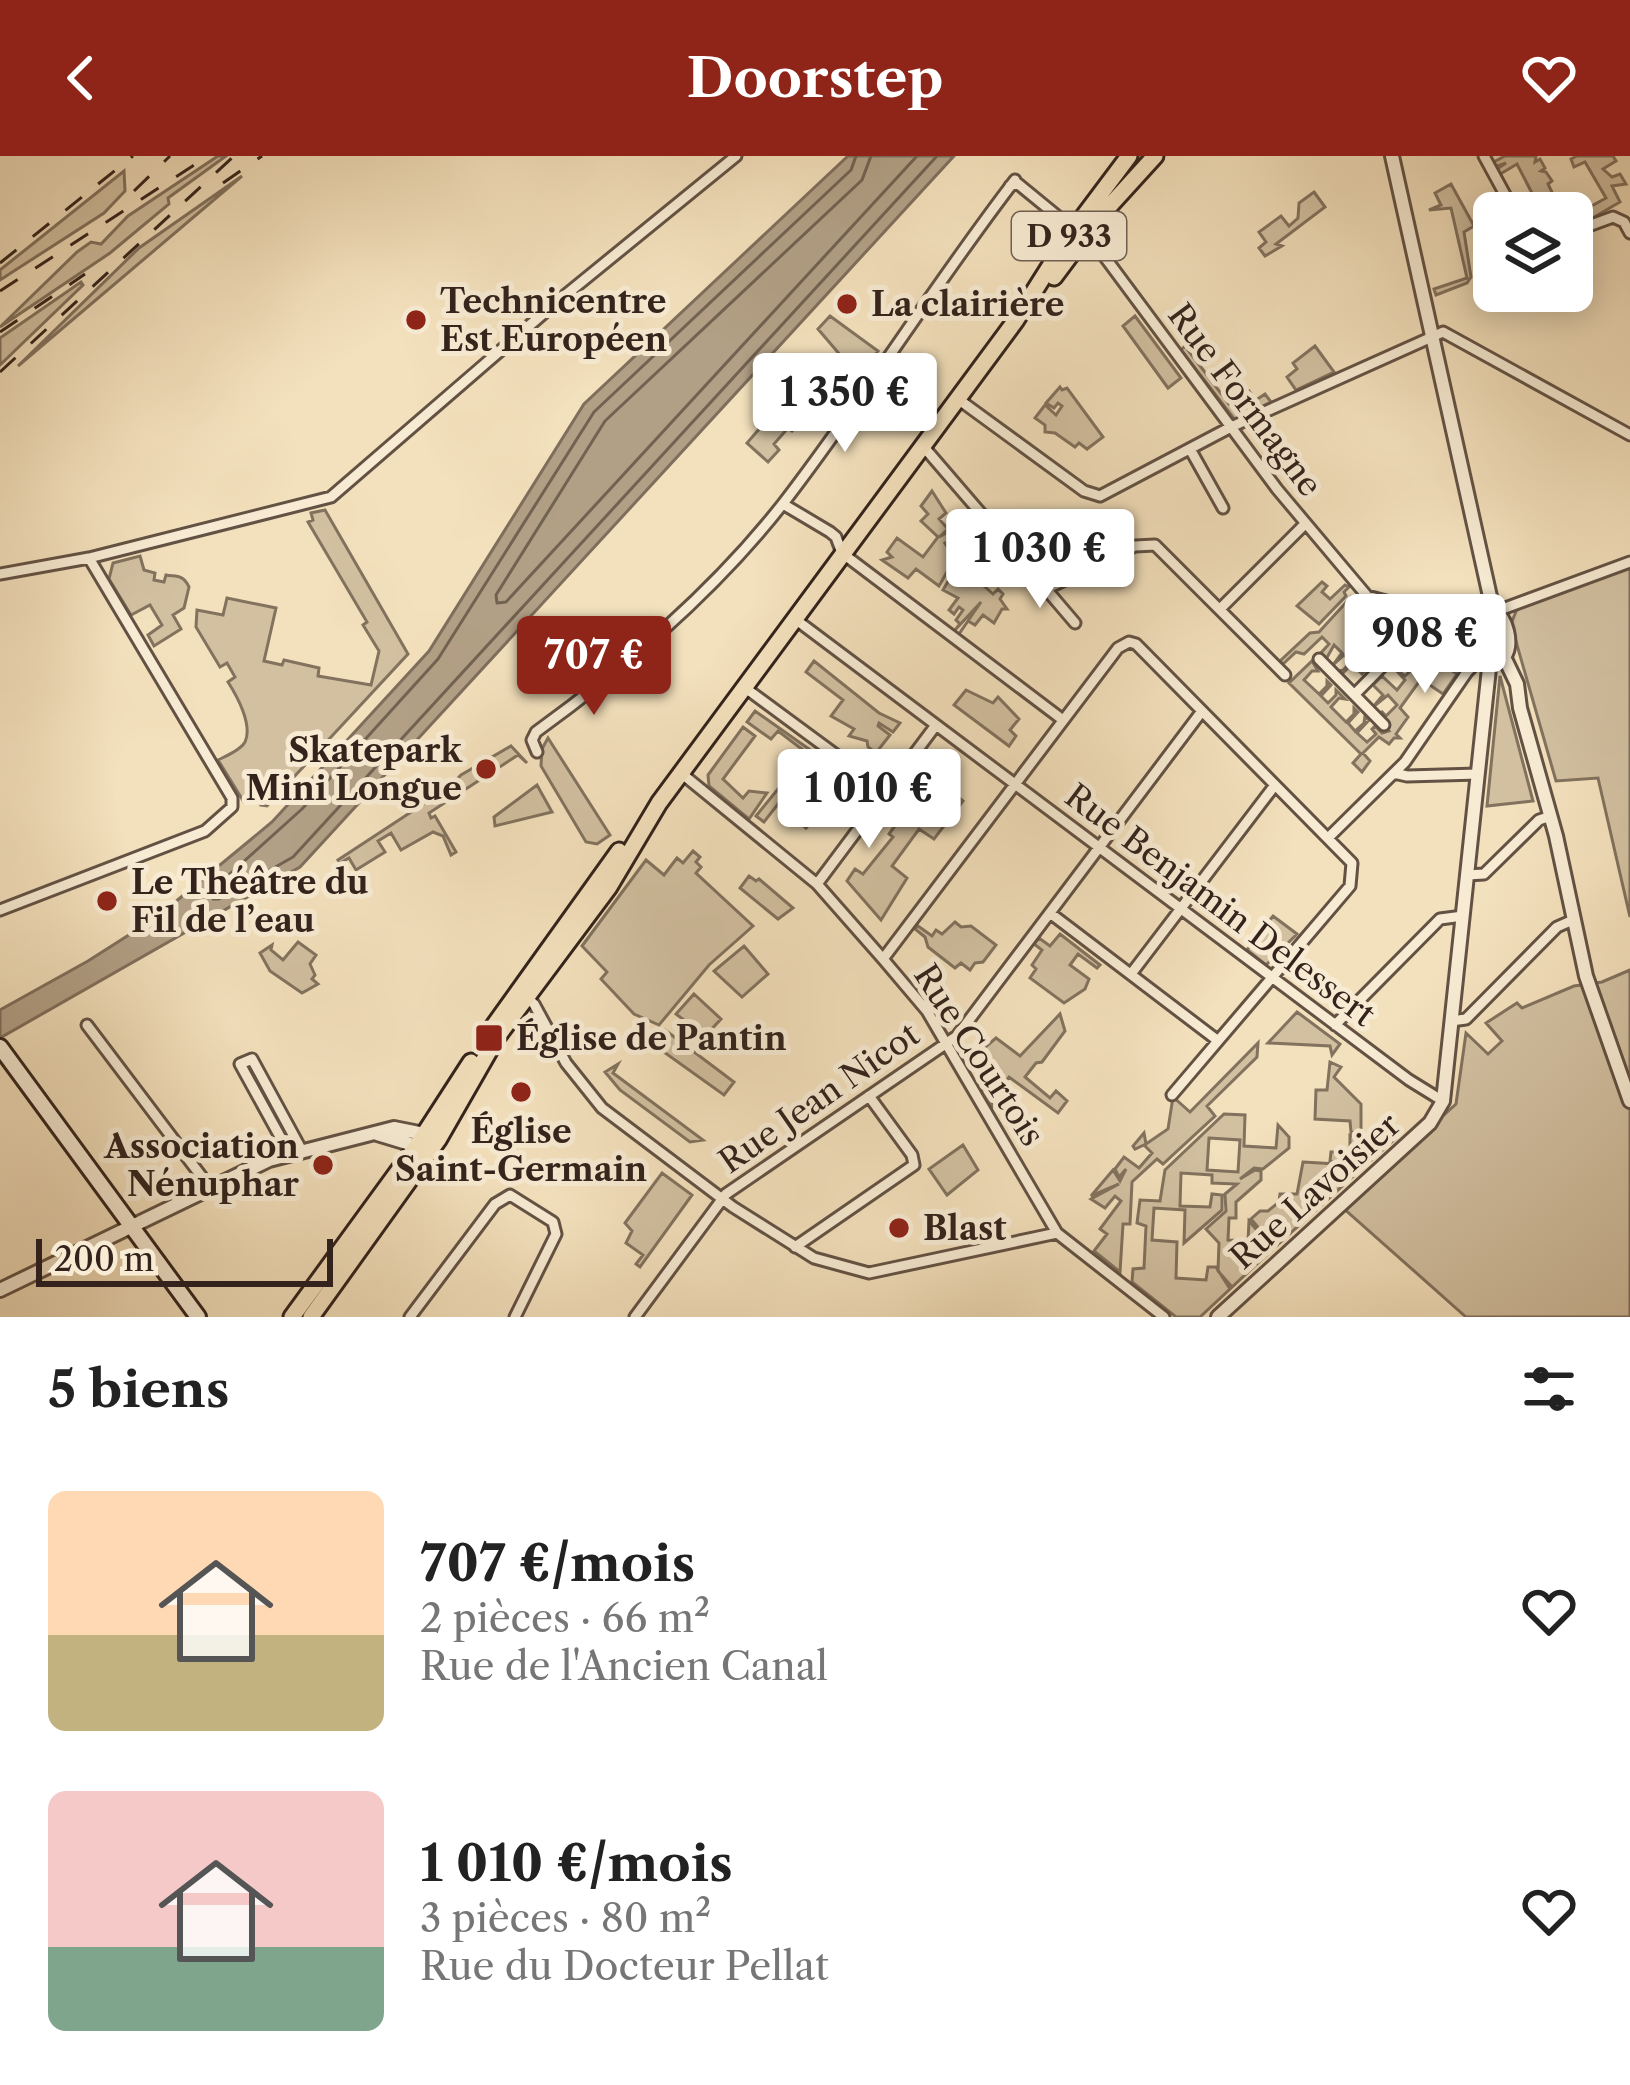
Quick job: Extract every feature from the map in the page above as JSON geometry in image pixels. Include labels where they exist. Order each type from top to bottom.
[{"type":"main road","name":"D 933","points":[[311,1317],[522,994],[795,619],[839,545],[923,446],[1129,156]]},
{"type":"main road","name":"D 933","points":[[1016,320],[1155,156]]},
{"type":"main road","points":[[1,1048],[197,1317]]},
{"type":"main road","name":"D 933","points":[[292,1317],[424,1143]]},
{"type":"street","points":[[0,574],[89,558],[331,497],[552,306],[736,156]]},
{"type":"street","points":[[1328,838],[1394,773],[1493,656],[1509,645],[1495,610],[1392,156]]},
{"type":"street","points":[[1484,156],[1504,192]]},
{"type":"street","points":[[537,752],[533,736],[662,630],[783,504],[1012,183],[1018,183],[1066,224]]},
{"type":"street","points":[[1593,224],[1613,217],[1630,232]]},
{"type":"street","name":"Rue Formagne","points":[[1087,233],[1305,524],[1366,596],[1420,610]]},
{"type":"street","points":[[957,398],[1090,494],[1111,493],[1231,427],[1443,332],[1630,435]]},
{"type":"street","points":[[923,446],[1075,623]]},
{"type":"street","points":[[1190,448],[1223,508]]},
{"type":"street","points":[[783,504],[1063,721]]},
{"type":"street","points":[[1220,609],[1305,524]]},
{"type":"street","points":[[1046,590],[1150,543],[1285,675]]},
{"type":"street","points":[[0,910],[205,831],[232,807],[232,798],[89,558]]},
{"type":"street","points":[[1443,1101],[1493,656],[1482,626],[1484,617],[1630,562]]},
{"type":"street","points":[[1354,694],[1412,636],[1420,610],[1482,626]]},
{"type":"street","name":"Rue Benjamin Delessert","points":[[795,619],[1271,978],[1443,1101]]},
{"type":"street","points":[[884,959],[1118,648],[1136,644],[1349,859],[1350,886],[1172,1095]]},
{"type":"street","points":[[1493,656],[1515,674],[1586,976],[1630,1100]]},
{"type":"street","points":[[1319,659],[1384,724]]},
{"type":"street","points":[[744,687],[885,791]]},
{"type":"street","name":"Rue Jean Nicot","points":[[635,1317],[722,1199],[957,1036],[1202,711]]},
{"type":"street","points":[[817,884],[936,724]]},
{"type":"street","name":"Rue Courtois","points":[[681,773],[817,884],[927,1011],[1058,1233]]},
{"type":"street","points":[[1394,773],[1478,773]]},
{"type":"street","points":[[1131,974],[1275,785]]},
{"type":"street","points":[[1467,875],[1484,874],[1539,820],[1551,815]]},
{"type":"street","points":[[1050,913],[1217,1040]]},
{"type":"street","points":[[1335,1024],[1440,920],[1463,916]]},
{"type":"street","points":[[1451,1021],[1466,1019],[1557,927],[1573,920]]},
{"type":"street","points":[[522,994],[566,1064],[602,1108],[722,1199],[814,1258],[868,1274],[1058,1233],[1164,1317]]},
{"type":"street","points":[[87,1024],[211,1189]]},
{"type":"street","points":[[252,1059],[296,1152],[240,1064],[252,1059]]},
{"type":"street","points":[[795,1247],[915,1162],[869,1096]]},
{"type":"street","name":"Rue Lavoisier","points":[[1219,1317],[1430,1123],[1443,1101]]},
{"type":"street","points":[[0,1290],[296,1152],[394,1128],[424,1143]]},
{"type":"street","points":[[410,1317],[506,1196],[519,1198],[553,1222],[556,1234],[515,1317]]},
{"type":"shaded area","points":[[218,156],[226,156],[168,198],[169,204],[110,253],[0,327],[77,252],[91,242],[101,244],[128,216]]},
{"type":"shaded area","points":[[1505,156],[1536,156],[1535,162],[1540,159],[1545,168],[1541,171],[1552,181],[1548,184],[1552,192],[1531,192],[1517,164],[1497,176],[1494,171],[1506,163],[1492,168],[1490,164]]},
{"type":"shaded area","points":[[1613,156],[1616,161],[1603,169],[1612,177],[1620,174],[1626,184],[1612,186],[1620,202],[1593,218],[1593,205],[1606,198],[1585,162],[1574,167],[1571,159]]},
{"type":"shaded area","points":[[124,171],[125,191],[104,213],[0,280],[0,270]]},
{"type":"shaded area","points":[[242,176],[18,366],[139,248]]},
{"type":"shaded area","points":[[1451,184],[1473,224],[1464,232],[1471,277],[1436,295],[1434,289],[1467,278],[1451,208],[1429,210],[1441,205],[1435,193]]},
{"type":"shaded area","points":[[1314,192],[1325,207],[1265,256],[1259,248],[1266,242],[1259,232],[1281,216],[1289,226],[1298,218],[1299,203]]},
{"type":"shaded area","points":[[81,282],[83,285],[0,365],[0,338]]},
{"type":"shaded area","points":[[830,316],[878,351],[859,377],[818,329]]},
{"type":"shaded area","points":[[1135,316],[1181,378],[1168,388],[1123,326]]},
{"type":"shaded area","points":[[1185,346],[1229,404],[1249,391],[1256,400],[1265,394],[1271,402],[1235,420],[1181,350]]},
{"type":"shaded area","points":[[1315,346],[1334,372],[1296,390],[1287,377],[1297,369],[1293,363]]},
{"type":"shaded area","points":[[1060,387],[1067,388],[1103,437],[1087,449],[1045,432],[1045,425],[1035,418],[1045,405],[1056,415],[1062,406],[1046,403]]},
{"type":"shaded area","points":[[774,407],[798,424],[774,444],[779,450],[768,462],[747,443]]},
{"type":"shaded area","points":[[932,491],[946,513],[939,519],[948,529],[939,537],[950,531],[964,548],[956,556],[944,542],[955,558],[939,586],[916,569],[908,578],[882,560],[892,557],[887,552],[897,538],[923,557],[938,537],[921,521],[928,514],[921,506]]},
{"type":"shaded area","points":[[325,510],[408,654],[267,806],[261,805],[265,791],[254,789],[251,803],[244,802],[218,760],[245,742],[246,719],[228,682],[235,677],[227,663],[220,667],[196,627],[197,610],[223,615],[227,598],[276,608],[264,661],[282,665],[284,660],[319,668],[318,676],[371,685],[379,651],[308,522],[313,520],[311,513]]},
{"type":"shaded area","points":[[965,553],[988,578],[983,585],[993,594],[998,589],[1003,594],[1000,599],[1007,609],[1002,609],[994,623],[983,615],[975,625],[968,621],[959,634],[981,602],[955,630],[963,610],[959,607],[954,614],[949,610],[958,598],[943,590]]},
{"type":"shaded area","points":[[140,556],[144,570],[155,573],[154,580],[164,582],[166,575],[176,576],[189,587],[184,608],[173,615],[181,629],[154,646],[148,635],[162,625],[150,605],[131,615],[109,579],[113,563]]},
{"type":"shaded area","points":[[1630,566],[1630,917],[1598,778],[1556,781],[1511,624],[1517,609]]},
{"type":"shaded area","points":[[1322,582],[1327,586],[1322,592],[1330,599],[1345,585],[1349,587],[1319,624],[1297,606]]},
{"type":"shaded area","points":[[1352,596],[1350,604],[1357,611],[1353,620],[1364,610],[1384,612],[1381,626],[1401,632],[1401,616],[1408,618],[1404,633],[1389,649],[1378,638],[1371,645],[1384,653],[1376,661],[1369,647],[1361,654],[1371,665],[1362,674],[1352,664],[1340,676],[1335,672],[1351,662],[1344,655],[1333,665],[1342,653],[1334,645],[1325,661],[1319,655],[1329,644],[1322,637],[1304,654],[1296,652],[1283,664],[1280,661],[1310,633],[1319,632]]},
{"type":"shaded area","points":[[1438,626],[1455,630],[1435,659],[1457,674],[1443,694],[1421,679],[1400,708],[1408,717],[1396,734],[1400,738],[1389,744],[1379,737],[1363,753],[1370,761],[1362,772],[1353,763],[1361,754],[1289,683],[1312,661],[1318,671],[1304,680],[1319,694],[1327,681],[1331,685],[1321,696],[1328,703],[1336,690],[1345,699],[1339,698],[1331,707],[1346,722],[1354,708],[1358,712],[1348,723],[1355,731],[1365,716],[1369,720],[1357,733],[1367,742],[1376,734],[1375,726],[1382,733],[1389,731],[1377,715],[1386,716],[1397,705],[1388,695],[1373,707],[1383,695],[1373,685],[1382,676],[1397,690],[1405,680],[1394,668],[1405,676],[1420,661],[1411,651],[1422,659],[1431,649],[1423,640],[1414,641],[1416,635],[1434,640]]},
{"type":"shaded area","points":[[814,661],[879,713],[900,723],[893,732],[879,723],[890,735],[876,753],[867,741],[849,736],[854,729],[831,716],[843,700],[806,672]]},
{"type":"shaded area","points":[[1500,676],[1533,801],[1487,806]]},
{"type":"shaded area","points":[[966,690],[993,703],[998,697],[1019,719],[1010,730],[1016,736],[1009,746],[954,705]]},
{"type":"shaded area","points":[[755,711],[850,778],[840,791],[819,775],[824,766],[778,731],[771,739],[747,722]]},
{"type":"shaded area","points":[[743,727],[755,736],[723,779],[743,798],[749,791],[767,793],[749,819],[709,786],[708,775]]},
{"type":"shaded area","points":[[548,738],[610,835],[597,844],[586,842],[541,766]]},
{"type":"shaded area","points":[[511,746],[527,763],[518,755],[429,813],[456,852],[451,855],[443,836],[433,832],[401,850],[391,833],[378,841],[385,852],[356,870],[349,858],[340,863],[338,860],[440,797],[461,775]]},
{"type":"shaded area","points":[[932,775],[963,801],[934,839],[919,829],[892,866],[907,878],[881,920],[847,881],[855,869],[863,874],[893,837],[889,834]]},
{"type":"shaded area","points":[[537,785],[552,812],[495,826],[494,817]]},
{"type":"shaded area","points":[[778,789],[795,800],[805,793],[827,808],[816,824],[811,822],[806,828],[778,804],[764,822],[756,816]]},
{"type":"shaded area","points":[[693,851],[700,857],[696,873],[753,926],[709,965],[659,1025],[634,1014],[601,979],[607,972],[582,946],[646,860],[664,875],[677,858],[683,863]]},
{"type":"shaded area","points":[[749,876],[793,908],[778,919],[740,888]]},
{"type":"shaded area","points":[[1273,916],[1297,934],[1266,965],[1247,950]]},
{"type":"shaded area","points":[[955,922],[971,926],[996,945],[970,970],[961,963],[955,968],[928,947],[915,929],[918,926],[932,936]]},
{"type":"shaded area","points":[[1060,934],[1100,965],[1097,968],[1078,954],[1070,965],[1089,979],[1085,989],[1064,1003],[1030,978],[1042,950],[1034,944],[1039,938],[1050,946]]},
{"type":"shaded area","points":[[298,942],[316,955],[310,964],[312,979],[318,984],[302,993],[270,971],[260,953],[272,945],[271,950],[283,960]]},
{"type":"shaded area","points":[[744,946],[768,974],[742,997],[714,971]]},
{"type":"shaded area","points":[[1630,970],[1630,1317],[1466,1317],[1342,1207],[1456,1104],[1466,1033],[1488,1054],[1502,1041],[1486,1023],[1517,1003],[1522,1008]]},
{"type":"shaded area","points":[[694,994],[721,1019],[705,1036],[676,1014]]},
{"type":"shaded area","points":[[1297,1012],[1340,1044],[1332,1055],[1330,1046],[1268,1043]]},
{"type":"shaded area","points":[[1060,1014],[1065,1031],[1025,1077],[1050,1098],[1056,1091],[1067,1101],[1058,1113],[1009,1077],[992,1106],[977,1079],[993,1069],[978,1062],[977,1054],[996,1038],[1020,1056]]},
{"type":"shaded area","points":[[665,1030],[734,1082],[724,1095],[654,1045]]},
{"type":"shaded area","points":[[1258,1043],[1257,1057],[1207,1106],[1215,1116],[1163,1164],[1157,1159],[1132,1182],[1120,1272],[1094,1251],[1107,1234],[1100,1229],[1121,1201],[1115,1196],[1105,1208],[1091,1199],[1119,1184],[1091,1196],[1113,1170],[1120,1181],[1126,1169],[1119,1177],[1115,1169],[1124,1157],[1139,1168],[1152,1153],[1144,1145],[1133,1146],[1144,1133],[1146,1144],[1168,1129],[1173,1097],[1190,1112]]},
{"type":"shaded area","points":[[1330,1062],[1341,1067],[1334,1077],[1361,1104],[1361,1133],[1351,1132],[1350,1121],[1315,1119],[1316,1090],[1327,1090]]},
{"type":"shaded area","points":[[618,1064],[613,1073],[703,1140],[690,1142],[620,1090],[605,1072]]},
{"type":"shaded area","points":[[1224,1114],[1245,1115],[1244,1146],[1276,1148],[1278,1125],[1289,1137],[1289,1148],[1263,1169],[1254,1168],[1240,1179],[1261,1171],[1261,1180],[1236,1202],[1228,1240],[1248,1241],[1249,1221],[1273,1249],[1232,1287],[1220,1273],[1230,1289],[1200,1317],[1176,1317],[1132,1282],[1133,1269],[1144,1268],[1146,1226],[1137,1223],[1140,1200],[1160,1201],[1165,1170]],"holes":[[[1209,1138],[1240,1140],[1238,1172],[1207,1170]],[[1181,1173],[1212,1175],[1212,1183],[1237,1184],[1225,1194],[1226,1211],[1206,1229],[1219,1243],[1218,1270],[1208,1267],[1206,1280],[1176,1278],[1177,1242],[1152,1240],[1154,1208],[1185,1210],[1184,1243],[1222,1210],[1222,1195],[1212,1194],[1210,1207],[1180,1206]]]},
{"type":"shaded area","points":[[1384,1127],[1395,1139],[1352,1177],[1343,1166],[1357,1148],[1342,1164],[1330,1161],[1331,1152],[1350,1152],[1350,1135],[1372,1137]]},
{"type":"shaded area","points":[[963,1145],[978,1170],[947,1195],[929,1169]]},
{"type":"shaded area","points":[[1303,1162],[1337,1164],[1350,1179],[1275,1247],[1251,1219],[1279,1202],[1280,1194],[1297,1194]]},
{"type":"shaded area","points":[[662,1173],[692,1195],[640,1267],[636,1264],[643,1255],[626,1243],[632,1231],[625,1223]]},
{"type":"water","points":[[848,156],[954,156],[300,867],[0,1038],[0,1010],[157,917],[272,822],[429,651],[584,404]]},
{"type":"railway","points":[[0,263],[133,156]]},
{"type":"railway","points":[[134,191],[170,156]]},
{"type":"railway","points":[[0,291],[208,156]]},
{"type":"railway","points":[[0,372],[234,156]]},
{"type":"railway","points":[[223,183],[262,156]]},
{"type":"railway","points":[[0,332],[85,274]]},
{"type":"place","name":"La clairière","points":[[847,304]]},
{"type":"place","name":"Technicentre Est Européen","points":[[416,320]]},
{"type":"place","name":"Skatepark Mini Longue","points":[[486,769]]},
{"type":"place","name":"Le Théâtre du Fil de l’eau","points":[[107,901]]},
{"type":"place","name":"Église de Pantin","points":[[489,1038]]},
{"type":"place","name":"Église Saint-Germain","points":[[521,1092]]},
{"type":"place","name":"Association Nénuphar","points":[[323,1165]]},
{"type":"place","name":"Blast","points":[[899,1228]]}]
